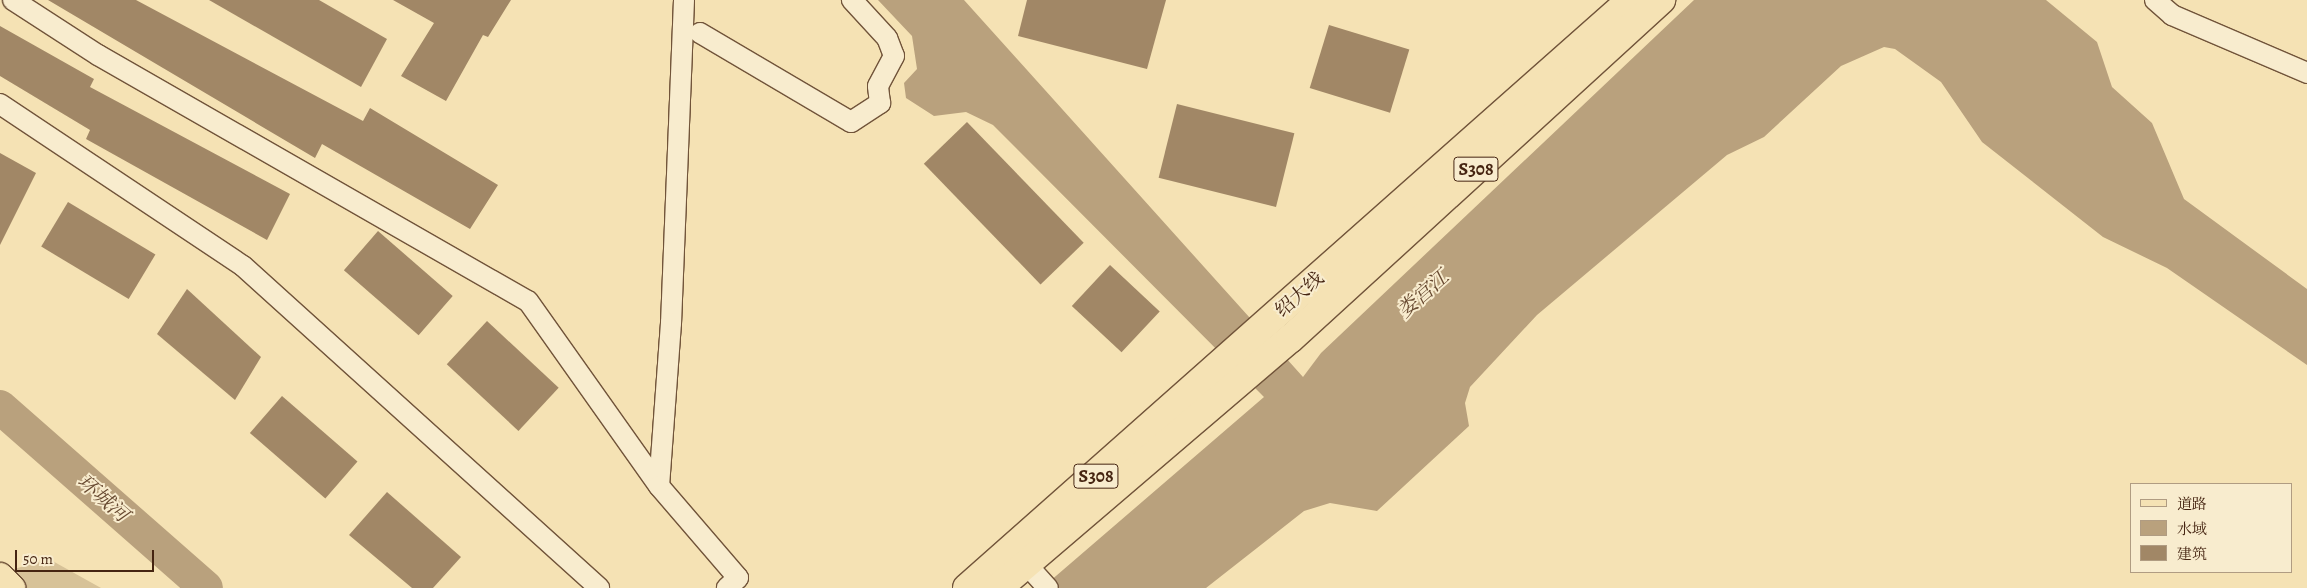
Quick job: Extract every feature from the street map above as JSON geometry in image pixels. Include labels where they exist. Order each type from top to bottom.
[{"type":"main road","name":"绍大线","points":[[967,588],[1232,372],[1661,0]]},
{"type":"main road","name":"绍大线","points":[[1280,330],[1625,1]]},
{"type":"main road","name":"绍大线","points":[[998,588],[1027,565],[1232,372]]},
{"type":"main road","points":[[0,577],[11,588]]},
{"type":"street","points":[[13,0],[98,54],[528,301],[659,486],[738,578],[728,588]]},
{"type":"street","points":[[659,486],[671,323],[684,0]]},
{"type":"street","points":[[700,33],[851,122],[880,103],[878,86],[894,56],[887,38],[852,0]]},
{"type":"street","points":[[2155,0],[2172,15],[2307,73]]},
{"type":"street","points":[[0,104],[242,266],[599,588]]},
{"type":"street","points":[[1027,565],[1048,588]]},
{"type":"shaded area","points":[[49,559],[101,588],[0,588],[0,573]]},
{"type":"water","name":"娄宫江","points":[[878,0],[964,0],[1303,377],[1321,353],[1694,0],[2046,0],[2097,42],[2112,87],[2152,123],[2184,199],[2307,289],[2307,365],[2167,268],[2103,237],[1982,142],[1941,82],[1895,49],[1884,47],[1841,66],[1764,137],[1727,155],[1537,315],[1470,387],[1465,403],[1469,426],[1377,511],[1330,503],[1304,511],[1206,588],[1042,588],[1264,397],[993,125],[966,112],[934,116],[906,98],[904,83],[917,69],[912,36]]},
{"type":"building","points":[[48,0],[136,0],[363,121],[370,108],[498,185],[470,229],[322,144],[315,158]]},
{"type":"building","points":[[209,0],[319,0],[387,39],[361,87]]},
{"type":"building","points":[[393,0],[511,0],[488,37],[483,35],[446,101],[401,76],[434,23]]},
{"type":"building","points":[[1027,0],[1166,0],[1147,69],[1018,36]]},
{"type":"building","points":[[1329,25],[1409,50],[1390,113],[1310,88]]},
{"type":"building","points":[[0,26],[94,79],[90,87],[290,194],[267,240],[86,139],[90,130],[0,76]]},
{"type":"building","points":[[1177,104],[1294,133],[1276,207],[1159,178]]},
{"type":"building","points":[[967,122],[1084,243],[1041,285],[924,164]]},
{"type":"building","points":[[0,153],[36,173],[0,245]]},
{"type":"building","points":[[68,202],[155,255],[129,299],[41,247]]},
{"type":"building","points":[[378,231],[453,296],[419,335],[344,270]]},
{"type":"building","points":[[1110,265],[1160,311],[1122,352],[1072,306]]},
{"type":"building","points":[[187,289],[261,357],[235,400],[157,334]]},
{"type":"building","points":[[487,321],[559,388],[518,431],[447,364]]},
{"type":"building","points":[[282,396],[357,462],[325,499],[250,433]]},
{"type":"building","points":[[387,492],[461,557],[433,588],[412,588],[349,535]]},
{"type":"waterway","name":"环城河","points":[[0,407],[206,588]]}]
